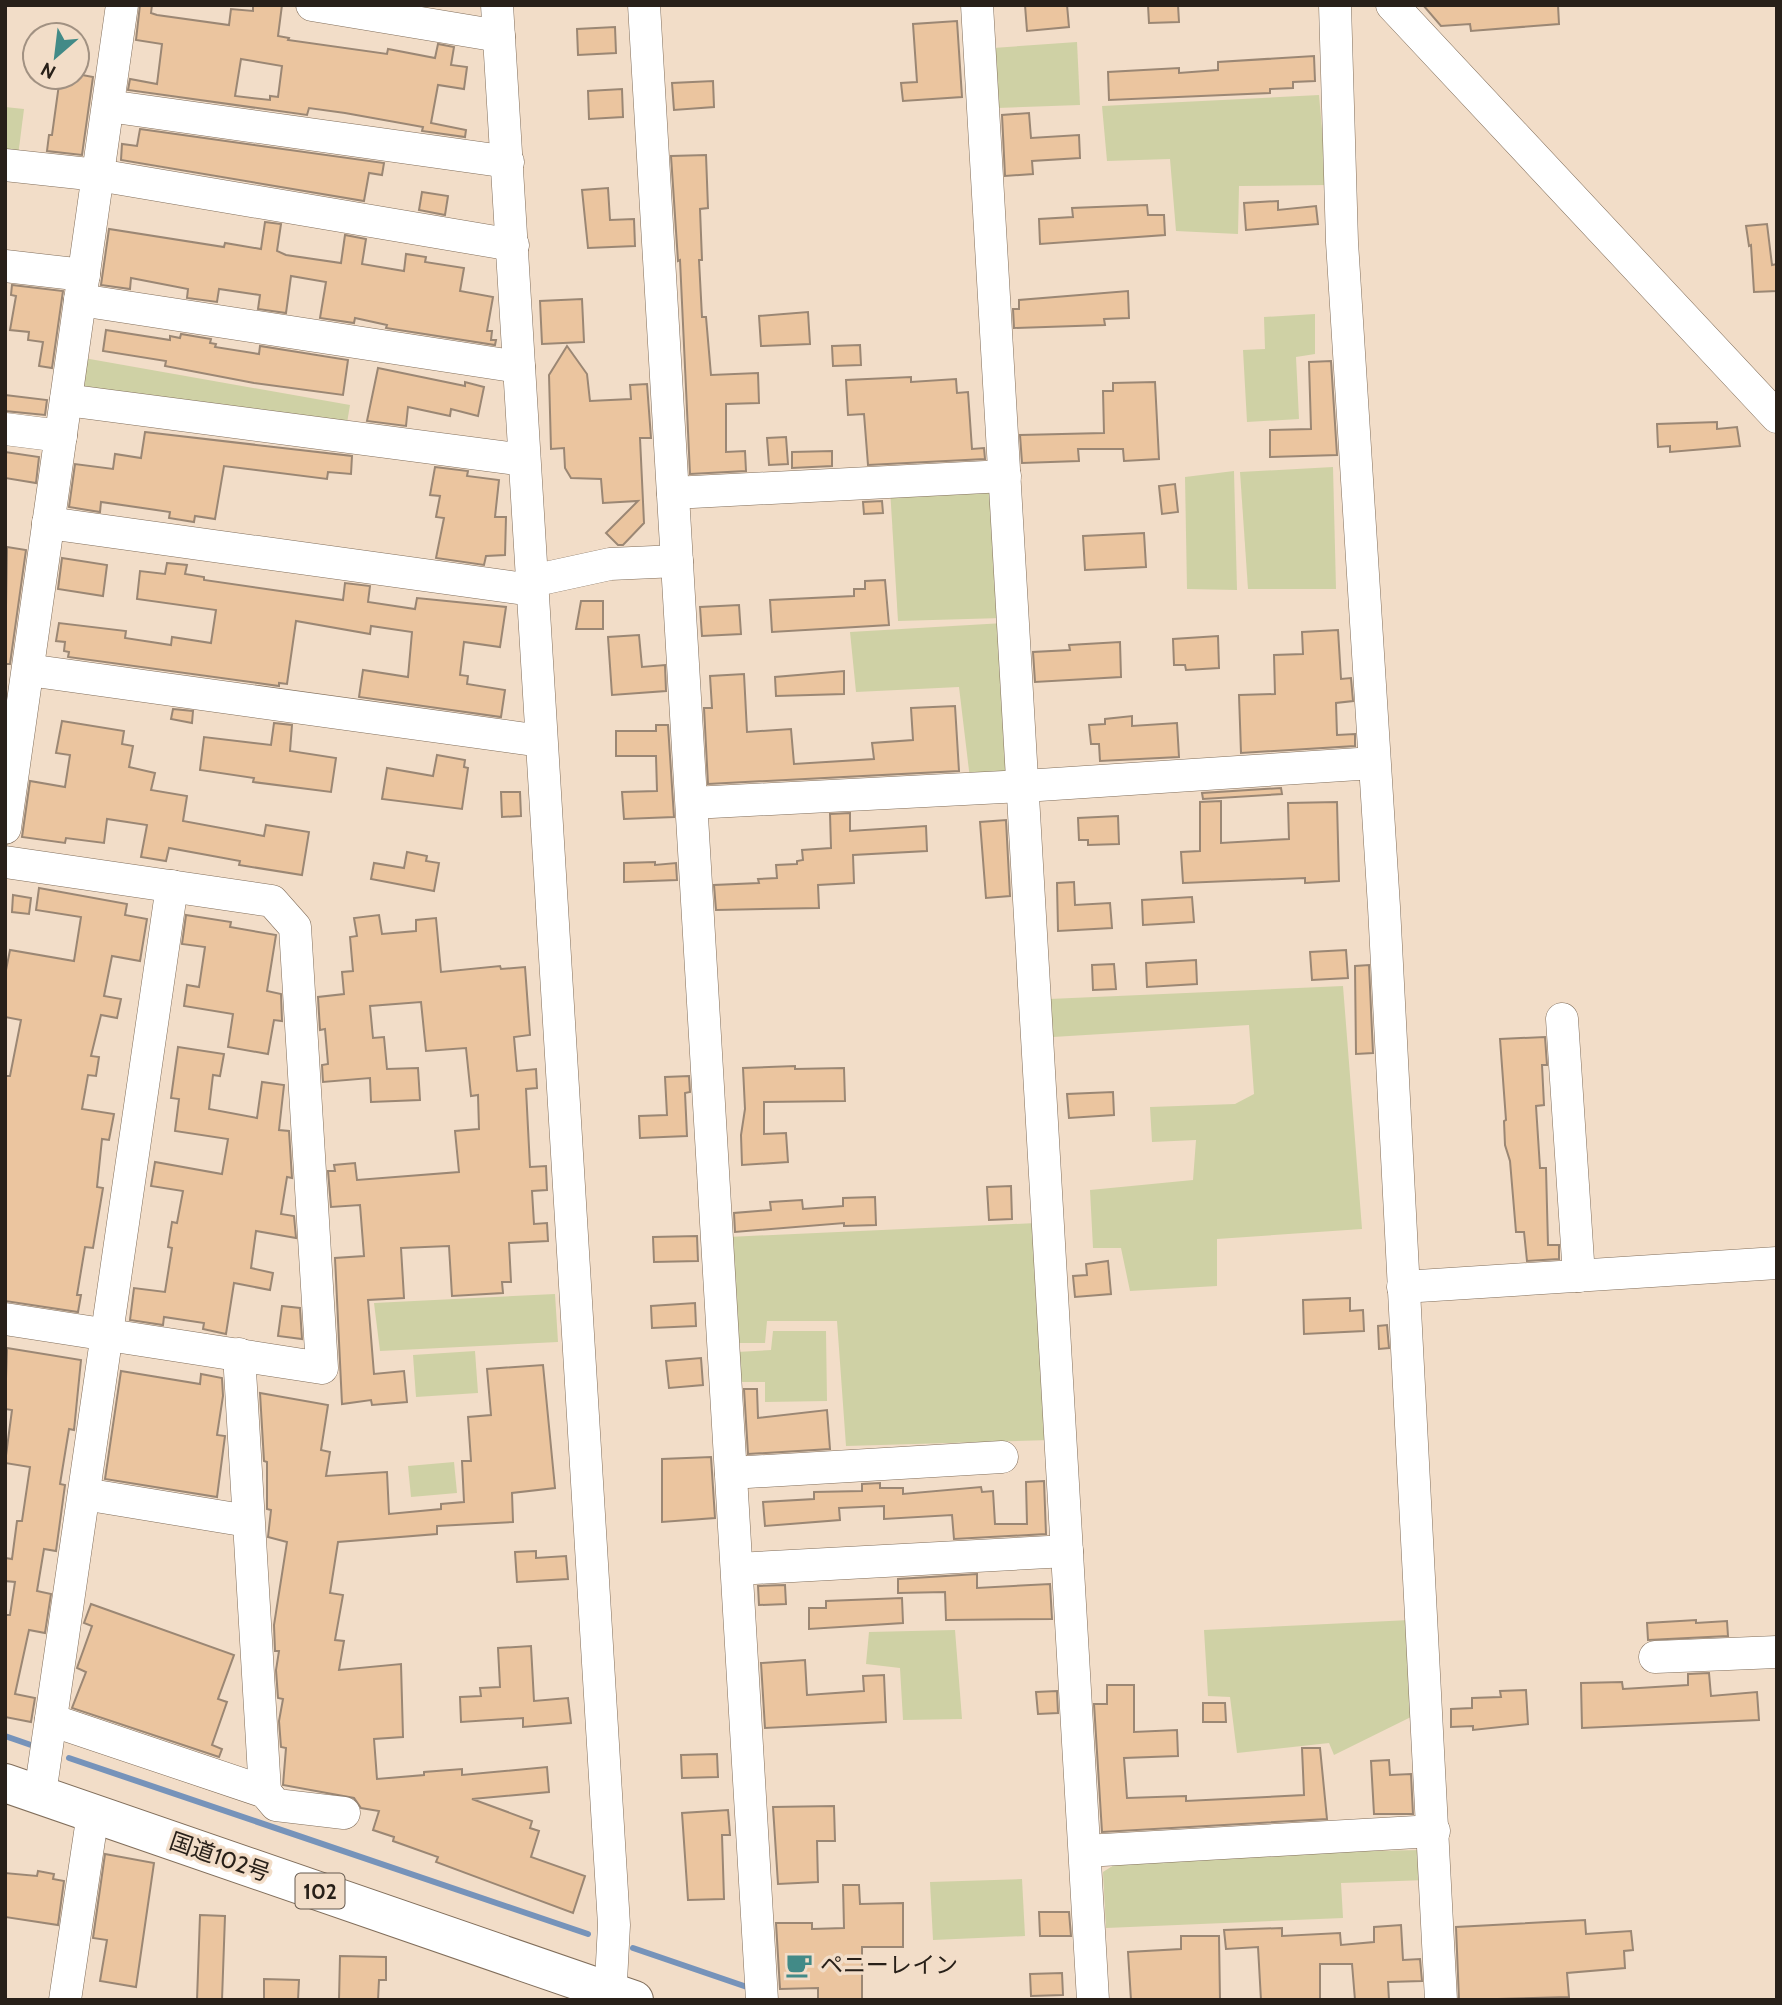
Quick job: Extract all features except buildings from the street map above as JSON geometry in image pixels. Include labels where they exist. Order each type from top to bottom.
[{"type":"highway","name":"国道102号","points":[[23,1788],[617,1997]]},
{"type":"street","points":[[5,828],[122,5]]},
{"type":"street","points":[[312,5],[498,20],[614,1911],[617,1997]]},
{"type":"street","points":[[644,5],[762,2000]]},
{"type":"street","points":[[976,5],[1024,786],[1093,2000]]},
{"type":"street","points":[[1335,5],[1342,242],[1374,763],[1425,1726],[1434,1831],[1441,2000]]},
{"type":"street","points":[[1392,5],[1777,417]]},
{"type":"street","points":[[108,106],[508,162]]},
{"type":"street","points":[[5,165],[98,175],[513,245]]},
{"type":"street","points":[[5,266],[82,288],[519,368]]},
{"type":"street","points":[[66,400],[524,460]]},
{"type":"street","points":[[5,429],[61,436]]},
{"type":"street","points":[[673,493],[1005,476]]},
{"type":"street","points":[[48,523],[532,586],[610,564],[677,561]]},
{"type":"street","points":[[28,670],[541,741]]},
{"type":"street","points":[[692,803],[1024,786],[1374,763]]},
{"type":"street","points":[[5,862],[272,901],[295,927],[322,1368],[5,1319]]},
{"type":"street","points":[[23,1788],[51,1720],[172,886]]},
{"type":"street","points":[[1562,1019],[1579,1276]]},
{"type":"street","points":[[1403,1287],[1777,1263]]},
{"type":"street","points":[[239,1354],[265,1792]]},
{"type":"street","points":[[732,1473],[1002,1457]]},
{"type":"street","points":[[84,1494],[248,1521]]},
{"type":"street","points":[[737,1569],[1067,1551]]},
{"type":"street","points":[[1655,1657],[1777,1652]]},
{"type":"street","points":[[51,1720],[265,1792],[276,1805],[344,1813]]},
{"type":"street","points":[[65,2000],[93,1813]]},
{"type":"street","points":[[1085,1851],[1434,1831]]},
{"type":"green space","points":[[1077,42],[1080,105],[997,108],[993,48]]},
{"type":"green space","points":[[1319,95],[1327,185],[1239,186],[1238,234],[1176,231],[1170,159],[1107,161],[1102,106]]},
{"type":"green space","points":[[5,107],[24,109],[18,156],[5,154]]},
{"type":"green space","points":[[1315,314],[1315,354],[1296,357],[1299,419],[1247,422],[1243,350],[1265,349],[1264,317]]},
{"type":"green space","points":[[84,358],[350,405],[346,429],[83,391]]},
{"type":"green space","points":[[1333,467],[1336,589],[1248,589],[1240,472]]},
{"type":"green space","points":[[1234,471],[1237,590],[1187,589],[1185,477]]},
{"type":"green space","points":[[996,484],[1002,618],[898,621],[890,488]]},
{"type":"green space","points":[[1004,623],[1015,775],[970,779],[959,687],[856,692],[850,632]]},
{"type":"green space","points":[[1343,986],[1362,1229],[1217,1239],[1217,1286],[1130,1291],[1121,1248],[1093,1248],[1090,1190],[1193,1180],[1196,1140],[1152,1142],[1150,1107],[1235,1104],[1254,1094],[1249,1025],[1053,1037],[1049,999]]},
{"type":"green space","points":[[1036,1223],[1051,1440],[846,1446],[837,1321],[767,1321],[765,1343],[735,1343],[728,1237]]},
{"type":"green space","points":[[555,1294],[558,1342],[380,1351],[374,1303]]},
{"type":"green space","points":[[773,1331],[826,1331],[827,1401],[765,1402],[765,1382],[738,1382],[737,1352],[771,1350]]},
{"type":"green space","points":[[475,1351],[478,1393],[416,1397],[413,1355]]},
{"type":"green space","points":[[454,1462],[457,1493],[411,1497],[408,1466]]},
{"type":"green space","points":[[1410,1620],[1415,1715],[1334,1755],[1329,1743],[1237,1753],[1230,1697],[1208,1696],[1204,1630]]},
{"type":"green space","points":[[955,1630],[962,1719],[903,1720],[900,1668],[866,1664],[869,1632]]},
{"type":"green space","points":[[1422,1850],[1427,1880],[1341,1883],[1343,1918],[1106,1928],[1103,1872],[1128,1856]]},
{"type":"green space","points":[[1022,1879],[1025,1936],[933,1940],[930,1882]]},
{"type":"waterway","points":[[5,1736],[31,1745]]},
{"type":"waterway","points":[[69,1758],[588,1934]]},
{"type":"waterway","points":[[633,1948],[747,1987]]},
{"type":"place","name":"ペニーレイン","points":[[799,1965]]}]
